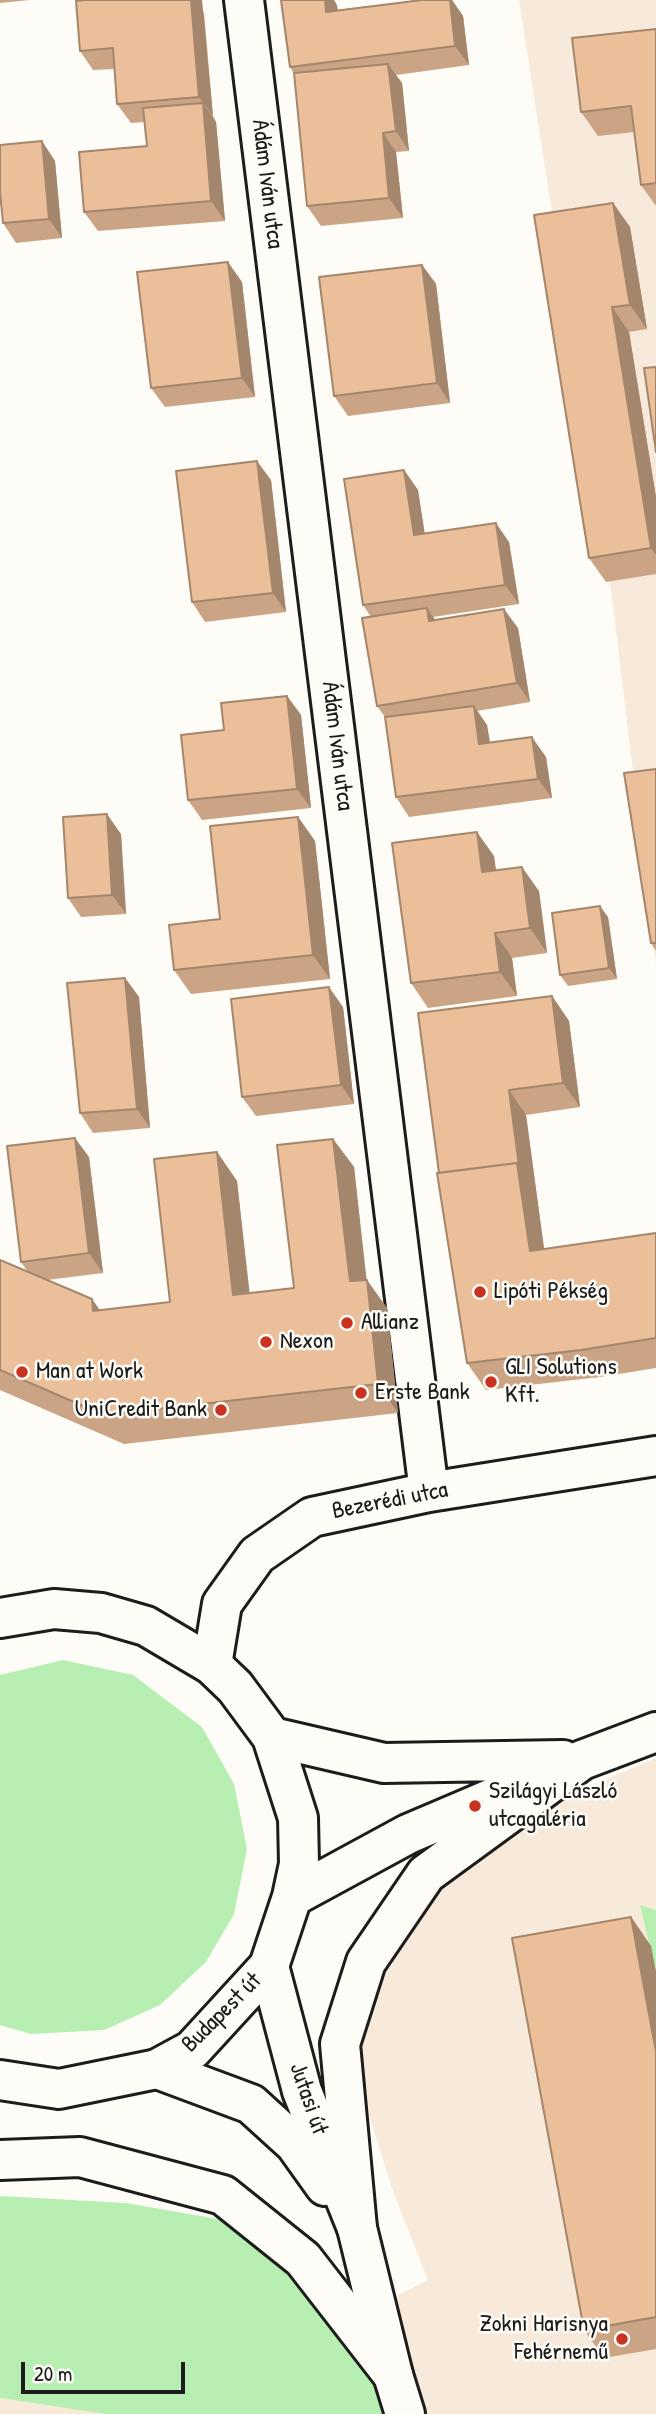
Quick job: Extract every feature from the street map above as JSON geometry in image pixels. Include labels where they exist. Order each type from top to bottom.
[{"type":"street","name":"Ádám Iván utca","points":[[244,0],[429,1492]]},
{"type":"street","name":"Bezerédi utca","points":[[212,1665],[222,1604],[257,1555],[312,1517],[429,1492],[656,1456]]},
{"type":"street","name":"Budapest út","points":[[0,2080],[59,2089],[156,2069],[192,2049],[269,1966],[292,1897],[299,1864],[298,1818],[272,1737],[235,1687],[212,1665],[146,1626],[101,1614],[54,1609],[2,1616]]},
{"type":"street","points":[[292,1897],[408,1834],[582,1760],[656,1732]]},
{"type":"street","points":[[272,1737],[384,1763],[582,1760]]},
{"type":"street","points":[[357,2228],[340,2044],[366,1962],[426,1874],[582,1760]]},
{"type":"street","name":"Jutasi út","points":[[269,1966],[302,2091],[357,2228],[405,2414]]},
{"type":"street","name":"Jutasi út","points":[[156,2069],[251,2105],[295,2144],[357,2228]]},
{"type":"street","points":[[0,2160],[80,2157],[223,2196],[303,2259],[393,2375]]},
{"type":"shaded area","points":[[519,0],[656,0],[656,964],[612,597]]},
{"type":"shaded area","points":[[656,1758],[656,2414],[0,2414],[0,2230],[274,2356],[428,2280],[393,2191],[349,2052],[371,1971],[429,1883],[477,1844],[600,1782]]},
{"type":"green space","points":[[63,1660],[133,1675],[202,1727],[234,1784],[247,1849],[234,1914],[206,1962],[160,2005],[104,2030],[31,2034],[0,2025],[0,1675]]},
{"type":"green space","points":[[640,1905],[656,1910],[656,1972]]},
{"type":"green space","points":[[0,2196],[126,2203],[264,2227],[398,2414],[106,2414],[0,2398]]},
{"type":"building","points":[[191,0],[199,97],[117,104],[113,48],[80,51],[76,1]]},
{"type":"building","points":[[281,0],[325,0],[326,12],[422,0],[450,0],[455,46],[290,67]]},
{"type":"building","points":[[656,29],[656,183],[641,185],[631,106],[581,112],[572,38]]},
{"type":"building","points":[[388,64],[396,131],[383,133],[389,198],[307,206],[294,73]]},
{"type":"building","points":[[203,103],[211,201],[84,212],[79,152],[147,146],[143,108]]},
{"type":"building","points":[[42,141],[49,219],[3,223],[0,145]]},
{"type":"building","points":[[613,203],[630,305],[612,307],[651,548],[589,558],[534,215]]},
{"type":"building","points":[[228,262],[242,378],[151,388],[137,272]]},
{"type":"building","points":[[422,265],[437,383],[334,396],[319,277]]},
{"type":"building","points":[[656,367],[656,452],[644,368]]},
{"type":"building","points":[[257,461],[273,593],[192,602],[176,471]]},
{"type":"building","points":[[404,470],[414,535],[496,523],[505,585],[363,605],[344,479]]},
{"type":"building","points":[[427,608],[429,621],[504,609],[517,683],[377,706],[362,618]]},
{"type":"building","points":[[287,696],[297,789],[188,800],[181,735],[224,730],[221,703]]},
{"type":"building","points":[[474,706],[479,744],[532,737],[538,779],[396,797],[385,717]]},
{"type":"building","points":[[656,769],[656,943],[651,943],[624,773]]},
{"type":"building","points":[[107,814],[112,895],[68,898],[63,817]]},
{"type":"building","points":[[298,817],[313,955],[174,970],[169,925],[220,919],[210,826]]},
{"type":"building","points":[[477,832],[482,872],[522,867],[530,928],[495,933],[500,972],[411,983],[392,843]]},
{"type":"building","points":[[600,906],[609,968],[560,975],[552,913]]},
{"type":"building","points":[[125,978],[137,1109],[80,1113],[67,983]]},
{"type":"building","points":[[329,987],[341,1085],[242,1097],[231,999]]},
{"type":"building","points":[[552,996],[563,1083],[509,1090],[519,1166],[517,1163],[439,1173],[418,1013]]},
{"type":"building","points":[[75,1138],[89,1253],[21,1262],[7,1146]]},
{"type":"building","points":[[333,1139],[350,1281],[367,1280],[378,1384],[104,1415],[0,1370],[0,1260],[92,1299],[93,1311],[170,1302],[154,1159],[217,1152],[233,1295],[294,1288],[277,1145]]},
{"type":"building","points":[[517,1163],[530,1251],[656,1233],[656,1338],[467,1363],[437,1173]]},
{"type":"building","points":[[631,1917],[656,2052],[656,2317],[584,2330],[512,1938]]},
{"type":"place","name":"Lipóti Pékség","points":[[480,1292]]},
{"type":"place","name":"Allianz","points":[[347,1323]]},
{"type":"place","name":"Nexon","points":[[266,1342]]},
{"type":"place","name":"Man at Work","points":[[22,1372]]},
{"type":"place","name":"GLI Solutions Kft.","points":[[491,1382]]},
{"type":"place","name":"Erste Bank","points":[[361,1393]]},
{"type":"place","name":"UniCredit Bank","points":[[221,1410]]},
{"type":"place","name":"Szilágyi László utcagaléria","points":[[475,1806]]},
{"type":"place","name":"Zokni Harisnya Fehérnemű","points":[[622,2339]]}]
